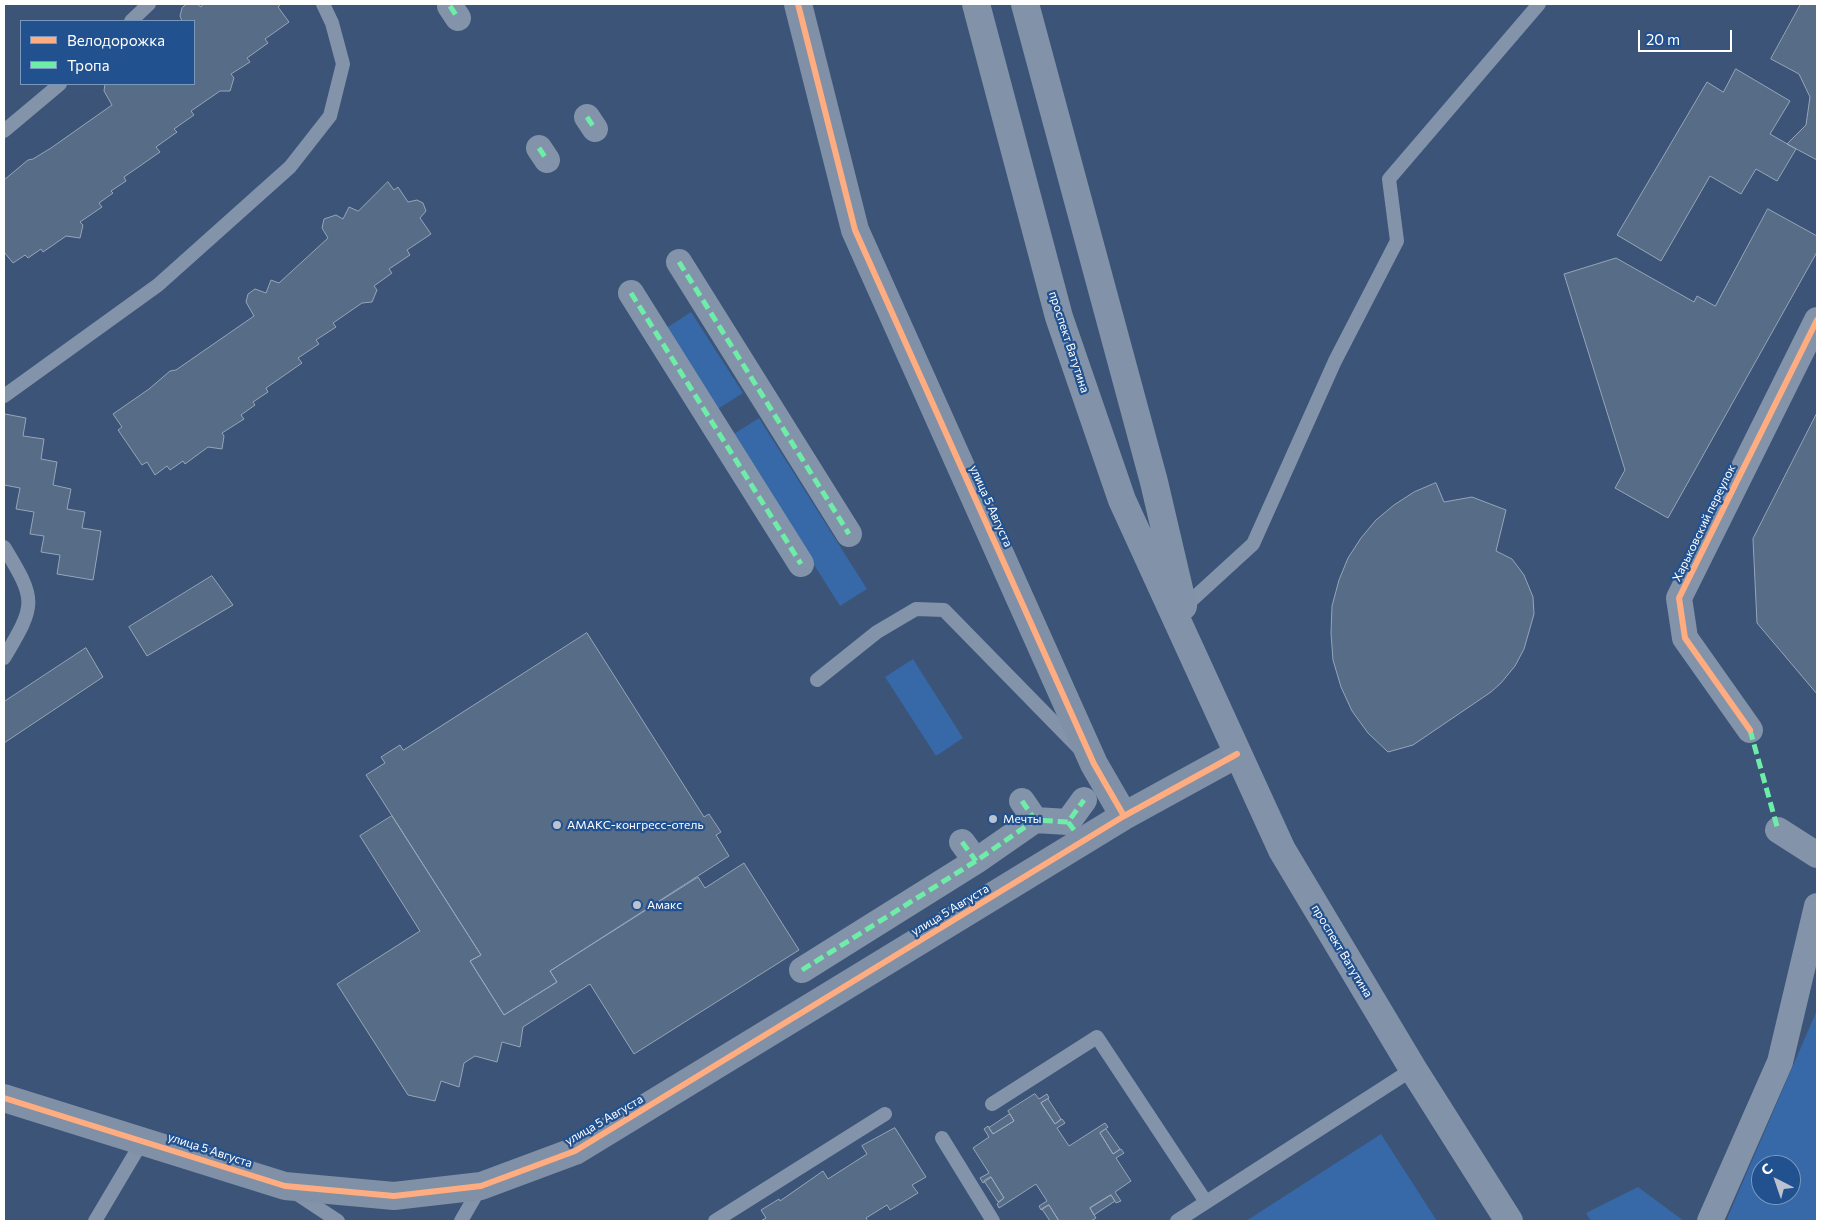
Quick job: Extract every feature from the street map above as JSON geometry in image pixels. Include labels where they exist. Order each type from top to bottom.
[{"type":"main road","name":"проспект Ватутина","points":[[976,4],[1059,317],[1122,500],[1197,668],[1282,850],[1413,1069],[1509,1221]]},
{"type":"main road","name":"проспект Ватутина","points":[[1025,4],[1154,482],[1197,668]]},
{"type":"street","name":"улица 5 Августа","points":[[798,4],[854,230],[1094,764],[1124,816]]},
{"type":"street","points":[[679,262],[849,534]]},
{"type":"street","points":[[631,293],[801,564]]},
{"type":"street","name":"Харьковский переулок","points":[[1750,730],[1685,638],[1679,598],[1817,320]]},
{"type":"street","name":"улица 5 Августа","points":[[4,1098],[286,1186],[394,1196],[481,1186],[575,1151],[1124,816],[1237,754]]},
{"type":"street","points":[[802,970],[1028,811],[1071,826],[1084,800]]},
{"type":"street","points":[[1778,830],[1817,855]]},
{"type":"street","points":[[1710,1221],[1780,1062],[1817,906]]},
{"type":"lane","points":[[132,20],[149,4]]},
{"type":"lane","points":[[4,396],[158,285],[290,168],[330,116],[344,64],[332,23],[323,4]]},
{"type":"lane","points":[[1183,608],[1253,544],[1334,361],[1397,241],[1390,179],[1539,4]]},
{"type":"lane","points":[[4,131],[59,85]]},
{"type":"lane","points":[[4,547],[24,580],[30,600],[23,626],[4,658]]},
{"type":"lane","points":[[817,680],[877,632],[916,609],[944,610],[1094,764]]},
{"type":"lane","points":[[992,1104],[1097,1037],[1206,1202]]},
{"type":"lane","points":[[1177,1221],[1413,1069]]},
{"type":"lane","points":[[715,1221],[885,1114]]},
{"type":"lane","points":[[942,1138],[993,1221]]},
{"type":"lane","points":[[95,1221],[142,1140]]},
{"type":"lane","points":[[286,1186],[338,1221]]},
{"type":"lane","points":[[461,1221],[481,1186]]},
{"type":"shaded area","points":[[691,312],[743,393],[716,410],[665,329]]},
{"type":"shaded area","points":[[759,418],[867,589],[840,606],[732,435]]},
{"type":"shaded area","points":[[913,659],[963,738],[936,756],[885,677]]},
{"type":"shaded area","points":[[1817,1010],[1817,1221],[1726,1221],[1751,1163],[1751,1205],[1801,1205],[1801,1155],[1754,1155]]},
{"type":"shaded area","points":[[1381,1134],[1437,1221],[1246,1221]]},
{"type":"shaded area","points":[[1638,1187],[1684,1221],[1591,1221],[1586,1213]]},
{"type":"building","points":[[187,4],[197,4],[201,7],[203,4],[281,4],[278,7],[289,22],[265,39],[268,43],[247,58],[250,62],[231,74],[234,78],[230,91],[220,91],[191,111],[194,115],[174,129],[177,132],[156,147],[160,152],[124,177],[126,181],[111,191],[113,193],[99,203],[102,207],[80,222],[83,225],[80,238],[66,236],[43,252],[41,249],[28,258],[25,255],[13,263],[4,252],[4,180],[28,160],[51,148],[112,105],[104,91],[105,85],[195,85],[195,20],[182,20],[180,16],[182,8]]},
{"type":"building","points":[[1801,4],[1817,4],[1817,160],[1787,144],[1806,125],[1810,97],[1799,74],[1771,59]]},
{"type":"building","points":[[1736,69],[1790,101],[1770,134],[1796,149],[1777,181],[1756,169],[1741,194],[1710,176],[1661,261],[1617,235],[1707,82],[1723,92]]},
{"type":"building","points":[[388,182],[394,190],[398,187],[408,202],[417,200],[423,203],[426,211],[420,218],[431,234],[407,250],[410,255],[389,269],[392,273],[374,286],[377,290],[372,302],[362,303],[333,323],[336,327],[316,340],[319,344],[298,358],[302,363],[266,388],[268,392],[253,402],[255,405],[241,415],[244,419],[222,433],[224,436],[222,449],[208,447],[185,464],[183,461],[170,470],[167,466],[155,475],[147,462],[142,465],[118,430],[122,427],[113,414],[149,389],[170,371],[176,370],[254,316],[246,302],[248,294],[255,289],[266,293],[271,280],[279,283],[328,238],[322,228],[324,219],[336,215],[343,219],[349,207],[358,211]]},
{"type":"building","points":[[1768,209],[1817,236],[1817,252],[1668,518],[1615,488],[1625,470],[1564,274],[1616,258],[1694,302],[1697,296],[1715,306]]},
{"type":"building","points":[[1817,413],[1817,694],[1757,623],[1753,539]]},
{"type":"building","points":[[5,414],[26,418],[23,436],[44,439],[41,459],[57,462],[53,485],[71,489],[67,509],[85,512],[82,528],[101,531],[93,580],[57,574],[60,555],[41,552],[44,536],[30,534],[34,512],[16,509],[20,488],[4,485]]},
{"type":"building","points":[[1436,483],[1444,502],[1472,497],[1506,510],[1496,551],[1512,559],[1524,575],[1533,597],[1534,614],[1524,649],[1515,666],[1501,683],[1491,692],[1413,745],[1388,752],[1368,733],[1352,711],[1341,687],[1333,660],[1332,606],[1339,580],[1348,558],[1376,520],[1414,492]]},
{"type":"building","points":[[212,576],[233,605],[147,656],[129,627]]},
{"type":"building","name":"АМАКС-конгресс-отель","points":[[587,633],[704,817],[709,814],[721,832],[716,835],[729,856],[550,971],[557,982],[504,1015],[470,961],[481,955],[366,775],[385,763],[381,757],[400,745],[403,750]]},
{"type":"building","points":[[86,648],[103,677],[4,743],[4,702]]},
{"type":"building","points":[[392,816],[481,955],[470,961],[504,1015],[557,982],[550,971],[698,877],[705,888],[744,863],[799,950],[634,1054],[590,984],[523,1027],[520,1047],[502,1042],[497,1062],[475,1056],[464,1063],[459,1087],[441,1081],[435,1101],[408,1095],[337,984],[420,931],[360,836]]},
{"type":"building","points":[[1035,1094],[1039,1099],[1047,1094],[1049,1098],[1041,1103],[1055,1124],[1062,1119],[1065,1123],[1057,1128],[1069,1146],[1105,1123],[1108,1127],[1100,1133],[1113,1154],[1121,1149],[1124,1153],[1116,1158],[1131,1181],[1115,1192],[1121,1201],[1116,1203],[1111,1195],[1090,1208],[1096,1218],[1091,1221],[1059,1221],[1049,1205],[1041,1210],[1039,1206],[1047,1201],[1036,1184],[999,1208],[997,1204],[1004,1198],[991,1177],[983,1183],[980,1178],[989,1173],[973,1148],[989,1137],[984,1129],[988,1126],[993,1134],[1014,1121],[1008,1111]]},
{"type":"building","points":[[1048,1099],[1061,1119],[1055,1124],[1041,1103]]},
{"type":"building","points":[[1010,1114],[1014,1121],[993,1134],[989,1128]]},
{"type":"building","points":[[895,1128],[926,1177],[912,1185],[918,1193],[890,1210],[887,1205],[866,1218],[868,1221],[761,1221],[766,1218],[761,1210],[779,1199],[780,1201],[823,1171],[828,1179],[867,1154],[862,1146]]},
{"type":"building","points":[[1106,1129],[1120,1149],[1113,1154],[1100,1133]]},
{"type":"building","points":[[991,1177],[1004,1198],[998,1202],[984,1181]]},
{"type":"building","points":[[1111,1195],[1115,1201],[1094,1215],[1090,1208]]},
{"type":"building","points":[[1049,1205],[1059,1221],[1050,1221],[1042,1209]]},
{"type":"marked path","points":[[450,6],[458,18]]},
{"type":"marked path","points":[[587,117],[595,129]]},
{"type":"marked path","points":[[539,148],[547,160]]},
{"type":"marked path","points":[[679,262],[849,534]]},
{"type":"marked path","points":[[631,293],[801,564]]},
{"type":"marked path","points":[[1750,730],[1778,830]]},
{"type":"marked path","points":[[802,970],[976,861],[1035,820],[1068,822],[1084,800]]},
{"type":"marked path","points":[[1022,801],[1035,820]]},
{"type":"marked path","points":[[1068,822],[1074,830]]},
{"type":"marked path","points":[[962,842],[976,861]]},
{"type":"cycle path","points":[[798,4],[855,230],[1094,764],[1124,816]]},
{"type":"cycle path","points":[[1750,730],[1685,638],[1679,598],[1817,320]]},
{"type":"cycle path","points":[[4,1098],[285,1186],[394,1196],[481,1186],[575,1151],[1124,816],[1237,754]]},
{"type":"place","name":"Мечты","points":[[993,819]]},
{"type":"place","name":"АМАКС-конгресс-отель","points":[[557,825]]},
{"type":"place","name":"Амакс","points":[[637,905]]}]
